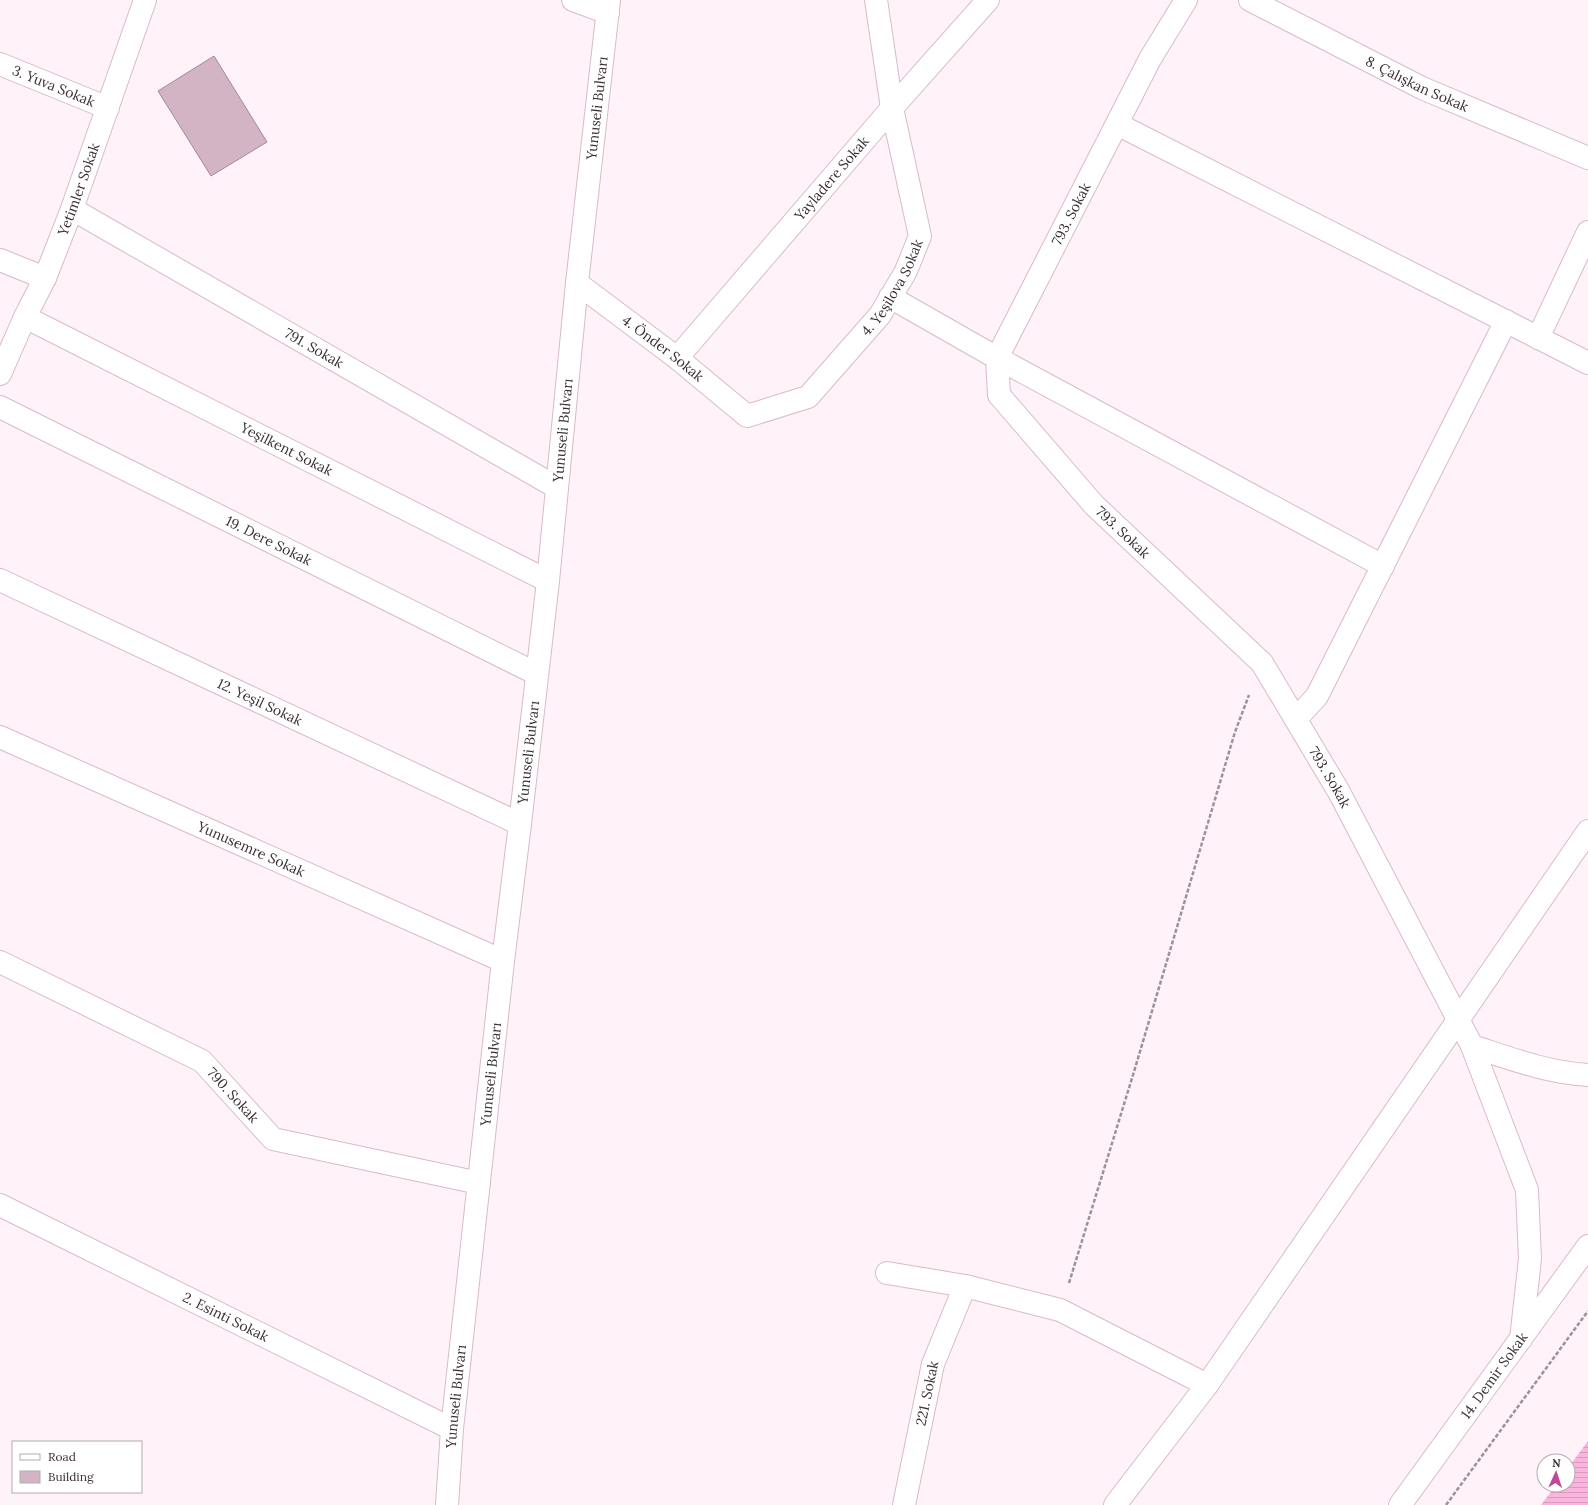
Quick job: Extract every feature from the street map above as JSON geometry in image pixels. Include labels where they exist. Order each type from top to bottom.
[{"type":"street","name":"Yetimler Sokak","points":[[0,374],[25,317],[45,278],[72,209],[144,0]]},
{"type":"street","points":[[573,0],[608,7]]},
{"type":"street","name":"4. Yeşilova Sokak","points":[[747,416],[808,397],[880,315],[906,271],[920,236],[892,108],[876,0]]},
{"type":"street","name":"Yayladere Sokak","points":[[677,358],[892,108],[988,0]]},
{"type":"street","name":"793. Sokak","points":[[1186,0],[1150,60],[998,358],[999,395],[1094,505],[1262,663],[1339,792],[1472,1046],[1527,1190],[1530,1259],[1521,1339]]},
{"type":"street","name":"8. Çalışkan Sokak","points":[[1250,0],[1422,88],[1588,158]]},
{"type":"street","name":"Yunuseli Bulvarı","points":[[447,1505],[452,1429],[503,961],[548,581],[577,283],[608,7]]},
{"type":"street","name":"3. Yuva Sokak","points":[[0,64],[108,108]]},
{"type":"street","points":[[1117,124],[1588,363]]},
{"type":"street","name":"791. Sokak","points":[[72,209],[556,487]]},
{"type":"street","points":[[1538,338],[1588,232]]},
{"type":"street","points":[[0,260],[45,278]]},
{"type":"street","name":"4. Önder Sokak","points":[[577,283],[677,358],[747,416]]},
{"type":"street","points":[[890,297],[998,358],[1383,566]]},
{"type":"street","name":"Yeşilkent Sokak","points":[[25,317],[548,581]]},
{"type":"street","points":[[1296,719],[1317,696],[1506,321]]},
{"type":"street","name":"19. Dere Sokak","points":[[0,407],[537,674]]},
{"type":"street","name":"12. Yeşil Sokak","points":[[0,580],[520,824]]},
{"type":"street","name":"Yunusemre Sokak","points":[[0,737],[503,961]]},
{"type":"street","points":[[1115,1505],[1207,1385],[1588,831]]},
{"type":"street","name":"790. Sokak","points":[[0,962],[202,1061],[273,1139],[479,1183]]},
{"type":"street","points":[[1472,1046],[1537,1068],[1588,1075]]},
{"type":"street","name":"2. Esinti Sokak","points":[[0,1205],[452,1429]]},
{"type":"street","name":"14. Demir Sokak","points":[[1400,1505],[1588,1246]]},
{"type":"street","points":[[887,1273],[965,1286],[1060,1310],[1207,1385]]},
{"type":"street","name":"221. Sokak","points":[[904,1505],[933,1364],[965,1286]]},
{"type":"path","points":[[1060,1310],[1133,1075],[1235,732],[1262,663]]},
{"type":"path","points":[[1446,1505],[1588,1312]]},
{"type":"shaded area","points":[[1588,1441],[1588,1505],[1541,1505],[1550,1493],[1576,1493],[1576,1457]]},
{"type":"building","points":[[214,56],[267,142],[211,176],[158,91]]}]
